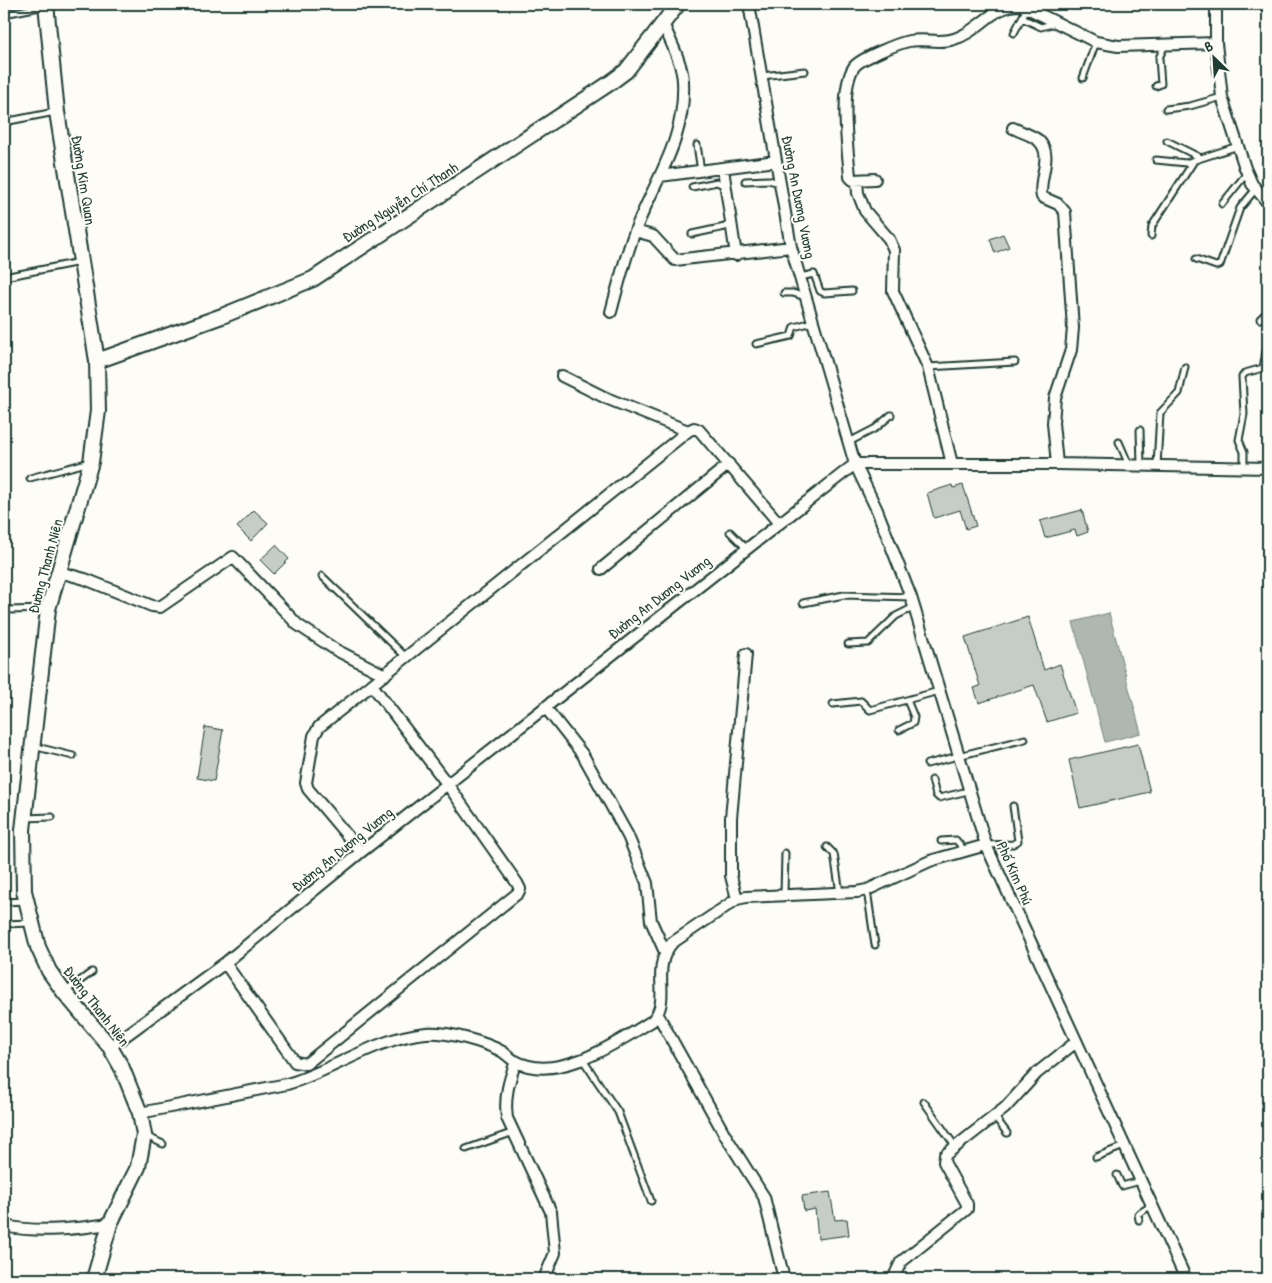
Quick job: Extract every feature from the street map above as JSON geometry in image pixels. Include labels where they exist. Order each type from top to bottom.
[{"type":"main road","name":"Đường Nguyễn Chí Thanh","points":[[97,361],[222,316],[312,279],[626,71],[678,4]]},
{"type":"main road","name":"Đường Kim Quan","points":[[46,5],[57,112],[97,361]]},
{"type":"main road","name":"Đường Thanh Niên","points":[[94,1279],[110,1224],[138,1167],[144,1135],[140,1113],[122,1068],[110,1047],[64,992],[45,963],[26,901],[24,882],[24,818],[48,609],[91,462],[98,412],[97,361]]},
{"type":"street","name":"Đường An Dương Vương","points":[[110,1047],[225,963],[361,852],[778,522],[855,464],[791,247],[749,4]]},
{"type":"street","points":[[1216,4],[1216,43],[1222,98],[1247,173],[1256,189],[1268,203]]},
{"type":"street","points":[[875,179],[857,180],[850,177],[846,117],[851,72],[858,62],[906,42],[940,42],[963,36],[995,12],[1012,5],[1027,8],[1096,42],[1118,46],[1216,43]]},
{"type":"street","points":[[611,312],[635,230],[675,144],[681,117],[683,80],[663,23]]},
{"type":"street","points":[[1013,128],[1038,140],[1044,148],[1046,158],[1040,189],[1042,197],[1058,204],[1065,212],[1074,328],[1071,350],[1054,398],[1054,435],[1057,464]]},
{"type":"street","points":[[660,176],[776,161]]},
{"type":"street","points":[[723,169],[736,254]]},
{"type":"street","points":[[857,180],[858,193],[865,211],[890,239],[894,250],[893,292],[928,367],[952,464]]},
{"type":"street","points":[[635,230],[652,236],[675,260],[791,247]]},
{"type":"street","points":[[562,376],[606,398],[688,431]]},
{"type":"street","points":[[361,852],[308,789],[306,776],[314,736],[319,726],[688,431],[694,428],[700,430],[778,522]]},
{"type":"street","points":[[601,569],[729,464]]},
{"type":"street","points":[[855,464],[1057,464],[1268,468]]},
{"type":"street","name":"Phố Kim Phú","points":[[855,464],[877,510],[912,602],[986,846],[1186,1279]]},
{"type":"street","points":[[59,572],[85,579],[152,606],[160,607],[233,558],[298,626],[336,650],[385,675]]},
{"type":"street","points":[[737,899],[731,876],[732,818],[746,654]]},
{"type":"street","points":[[225,963],[295,1062],[306,1064],[516,897],[519,886],[448,785],[372,685]]},
{"type":"street","points":[[545,707],[583,755],[628,836],[645,876],[652,921],[664,952]]},
{"type":"street","points":[[140,1113],[287,1084],[303,1079],[381,1043],[428,1032],[459,1037],[502,1052],[528,1066],[542,1067],[583,1060],[598,1054],[652,1021],[658,1015],[661,1007],[660,962],[664,952],[672,943],[737,899],[867,890],[930,861],[986,846]]},
{"type":"street","points":[[658,1015],[728,1141],[764,1197],[784,1279]]},
{"type":"street","points":[[893,1279],[901,1262],[906,1257],[967,1209],[967,1204],[944,1162],[945,1155],[994,1116],[1051,1060],[1076,1042]]},
{"type":"street","points":[[516,1061],[507,1087],[505,1102],[507,1118],[551,1212],[555,1253],[544,1279]]},
{"type":"street","points":[[4,1226],[27,1230],[55,1230],[110,1224]]},
{"type":"lane","points":[[4,14],[46,5]]},
{"type":"lane","points":[[1014,33],[1027,8]]},
{"type":"lane","points":[[1022,18],[1041,27],[1058,23]]},
{"type":"lane","points":[[1083,78],[1096,42]]},
{"type":"lane","points":[[1156,86],[1161,84],[1159,58],[1166,44]]},
{"type":"lane","points":[[762,76],[805,71]]},
{"type":"lane","points":[[1166,109],[1190,106],[1222,98]]},
{"type":"lane","points":[[4,122],[57,112]]},
{"type":"lane","points":[[1167,140],[1202,158]]},
{"type":"lane","points":[[697,145],[701,171]]},
{"type":"lane","points":[[1156,160],[1186,163],[1238,146]]},
{"type":"lane","points":[[1151,236],[1152,226],[1194,161]]},
{"type":"lane","points":[[1222,204],[1247,173]]},
{"type":"lane","points":[[745,181],[768,180],[780,183]]},
{"type":"lane","points":[[692,187],[717,182],[725,186]]},
{"type":"lane","points":[[1196,259],[1216,266],[1220,265],[1240,208],[1256,189]]},
{"type":"lane","points":[[692,234],[725,227],[731,221]]},
{"type":"lane","points":[[4,277],[80,262]]},
{"type":"lane","points":[[800,277],[814,274],[820,291],[824,293],[852,291]]},
{"type":"lane","points":[[784,293],[806,297]]},
{"type":"lane","points":[[1260,319],[1268,311]]},
{"type":"lane","points":[[756,344],[791,336],[794,327],[813,322]]},
{"type":"lane","points":[[1244,468],[1244,452],[1239,440],[1244,414],[1242,377],[1245,373],[1263,368],[1266,351]]},
{"type":"lane","points":[[928,367],[1015,362]]},
{"type":"lane","points":[[1158,466],[1160,413],[1179,393],[1185,367]]},
{"type":"lane","points":[[849,442],[876,428],[891,415]]},
{"type":"lane","points":[[1140,430],[1140,466]]},
{"type":"lane","points":[[1119,442],[1129,465]]},
{"type":"lane","points":[[30,478],[91,462]]},
{"type":"lane","points":[[730,532],[746,548]]},
{"type":"lane","points":[[322,576],[406,658]]},
{"type":"lane","points":[[803,603],[844,595],[912,602]]},
{"type":"lane","points":[[848,644],[868,643],[912,602]]},
{"type":"lane","points":[[8,610],[48,609]]},
{"type":"lane","points":[[833,704],[860,701],[870,710],[939,691]]},
{"type":"lane","points":[[899,730],[913,723],[914,717],[907,700]]},
{"type":"lane","points":[[926,764],[1025,739]]},
{"type":"lane","points":[[32,746],[74,756]]},
{"type":"lane","points":[[932,780],[936,795],[939,798],[968,790]]},
{"type":"lane","points":[[986,846],[1013,844],[1018,841],[1013,806]]},
{"type":"lane","points":[[24,818],[52,817]]},
{"type":"lane","points":[[941,841],[956,840],[964,851]]},
{"type":"lane","points":[[827,847],[834,854],[840,893]]},
{"type":"lane","points":[[784,895],[785,853]]},
{"type":"lane","points":[[867,890],[875,945]]},
{"type":"lane","points":[[4,902],[26,901]]},
{"type":"lane","points":[[4,924],[32,923]]},
{"type":"lane","points":[[64,992],[92,972]]},
{"type":"lane","points":[[583,1060],[618,1112],[651,1200]]},
{"type":"lane","points":[[924,1102],[954,1146]]},
{"type":"lane","points":[[994,1116],[1007,1133]]},
{"type":"lane","points":[[466,1149],[514,1132]]},
{"type":"lane","points":[[144,1135],[163,1144]]},
{"type":"lane","points":[[1096,1158],[1124,1146]]},
{"type":"lane","points":[[1117,1175],[1122,1186],[1140,1181]]},
{"type":"lane","points":[[1139,1220],[1138,1214],[1152,1205]]},
{"type":"shaded area","points":[[1109,613],[1141,733],[1105,742],[1073,622]]},
{"type":"building","points":[[1003,234],[1009,247],[995,253],[990,239]]},
{"type":"building","points":[[952,485],[953,488],[963,485],[976,526],[966,529],[960,510],[934,518],[927,493]]},
{"type":"building","points":[[254,510],[268,523],[251,541],[237,527]]},
{"type":"building","points":[[1082,510],[1088,532],[1077,536],[1075,530],[1045,538],[1040,521]]},
{"type":"building","points":[[276,545],[289,559],[274,574],[260,560]]},
{"type":"building","points":[[1028,617],[1044,670],[1060,664],[1076,713],[1047,722],[1034,685],[979,703],[974,688],[980,686],[965,637]]},
{"type":"building","points":[[205,727],[223,730],[214,781],[197,778]]},
{"type":"building","points":[[1138,744],[1150,792],[1080,808],[1069,760]]},
{"type":"building","points":[[830,1192],[835,1220],[847,1219],[849,1235],[818,1239],[815,1209],[804,1211],[802,1196]]}]
